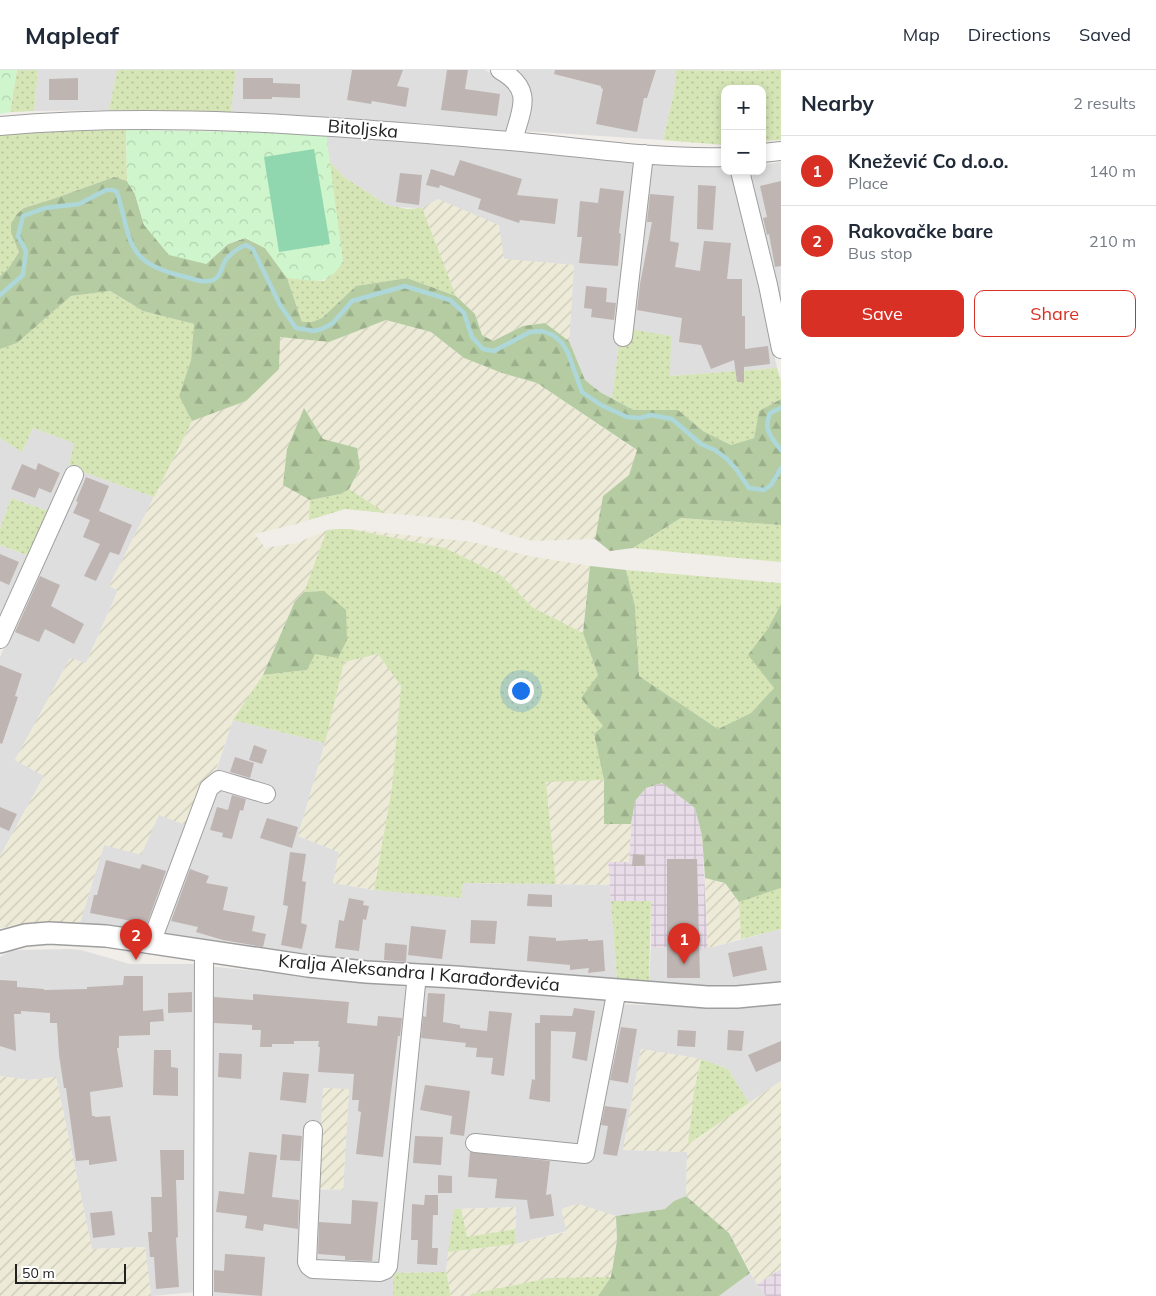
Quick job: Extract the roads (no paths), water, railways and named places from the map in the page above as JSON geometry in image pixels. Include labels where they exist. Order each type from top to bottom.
[{"type":"street","points":[[500,70],[511,76],[520,85],[523,96],[513,141]]},
{"type":"street","name":"Bitoljska","points":[[0,126],[67,122],[208,121],[314,125],[644,154],[721,156]]},
{"type":"street","points":[[766,153],[781,151]]},
{"type":"street","points":[[623,337],[644,154]]},
{"type":"street","points":[[741,175],[768,284],[781,349]]},
{"type":"street","points":[[0,638],[74,475]]},
{"type":"street","points":[[150,943],[209,788],[219,780],[266,794]]},
{"type":"street","name":"Kralja Aleksandra I Karađorđevića","points":[[0,942],[26,935],[49,933],[106,936],[308,966],[366,972],[418,974],[708,996],[737,997],[781,993]]},
{"type":"street","points":[[203,1296],[204,950]]},
{"type":"street","points":[[312,1130],[307,1262],[309,1266],[313,1269],[380,1272],[385,1270],[388,1266],[418,974]]},
{"type":"street","points":[[475,1143],[585,1154],[617,989]]},
{"type":"waterway","points":[[0,295],[23,275],[26,251],[18,236],[23,216],[45,208],[79,204],[106,190],[113,190],[117,192],[133,247],[149,264],[197,280],[209,281],[218,277],[229,256],[246,245],[253,249],[280,305],[296,328],[314,331],[322,329],[333,323],[352,301],[405,286],[450,300],[464,313],[472,337],[483,349],[494,351],[530,332],[542,331],[553,335],[562,343],[568,353],[582,392],[601,405],[627,417],[640,418],[651,415],[672,419],[701,444],[715,450],[727,459],[749,488],[764,490],[771,485],[781,468]]},
{"type":"waterway","points":[[781,408],[770,413],[767,424],[769,433],[781,450]]},
{"type":"place","name":"Rakovačke bare","points":[[136,960]]},
{"type":"place","name":"Knežević Co d.o.o.","points":[[684,964]]}]
